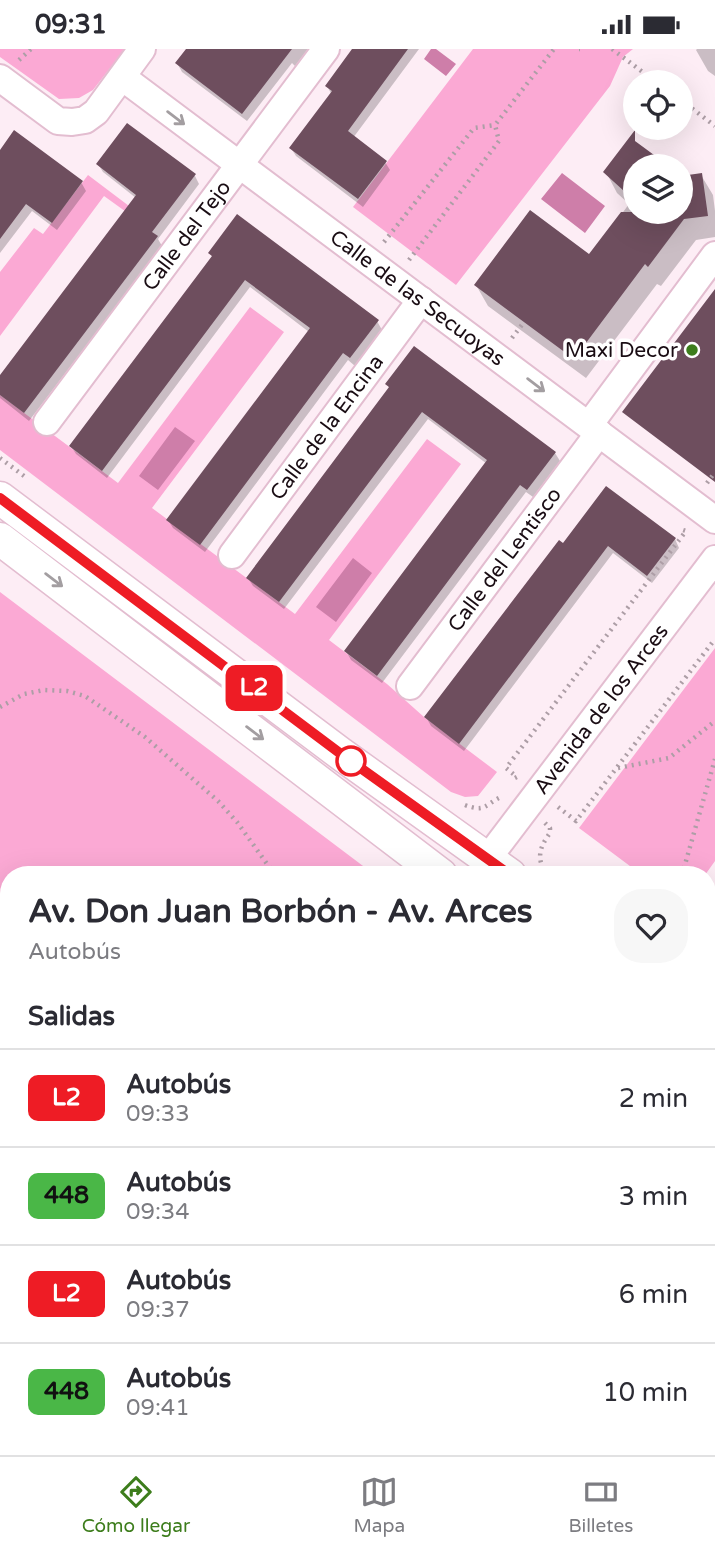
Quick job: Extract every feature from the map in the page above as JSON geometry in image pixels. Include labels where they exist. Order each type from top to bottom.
[{"type":"street","points":[[4,88],[58,121],[85,120],[96,112],[142,49]]},
{"type":"street","name":"Calle del Tejo","points":[[47,422],[326,49]]},
{"type":"street","name":"Calle de las Secuoyas","points":[[122,77],[715,520]]},
{"type":"street","name":"Calle del Lentisco","points":[[410,686],[715,255]]},
{"type":"street","name":"Calle de la Encina","points":[[232,555],[421,300]]},
{"type":"street","points":[[0,498],[341,754],[498,866]]},
{"type":"street","points":[[0,539],[429,866]]},
{"type":"street","name":"Avenida de los Arces","points":[[500,866],[715,559]]},
{"type":"path","points":[[369,261],[474,128],[495,125],[554,49]]},
{"type":"path","points":[[612,49],[640,70]]},
{"type":"path","points":[[693,109],[715,126]]},
{"type":"path","points":[[394,279],[499,141],[495,125]]},
{"type":"path","points":[[510,340],[524,322]]},
{"type":"path","points":[[0,458],[33,482]]},
{"type":"path","points":[[509,786],[517,777],[506,768],[686,531],[675,523]]},
{"type":"path","points":[[535,815],[557,807],[576,821],[715,639]]},
{"type":"path","points":[[0,708],[24,694],[44,690],[67,691],[85,696],[145,737],[218,801],[237,822],[269,866]]},
{"type":"path","points":[[617,768],[669,758],[715,721]]},
{"type":"path","points":[[685,866],[715,759]]},
{"type":"path","points":[[458,802],[475,809],[486,808],[497,798],[507,794],[535,815],[550,828],[550,834],[542,844],[542,866]]},
{"type":"shaded area","points":[[0,49],[125,49],[93,90],[79,98],[59,99],[0,57]]},
{"type":"shaded area","points":[[431,49],[436,49],[456,64],[446,76],[424,59]]},
{"type":"shaded area","points":[[473,49],[633,49],[623,57],[610,86],[456,285],[353,207]]},
{"type":"shaded area","points":[[562,173],[605,206],[585,233],[541,199]]},
{"type":"shaded area","points":[[88,175],[133,209],[129,214],[104,196],[0,336],[0,272],[34,228],[43,234]]},
{"type":"shaded area","points":[[250,307],[284,332],[152,508],[295,614],[427,439],[461,464],[329,640],[497,772],[478,796],[465,797],[451,792],[0,450],[0,395],[118,483]]},
{"type":"shaded area","points":[[175,427],[195,441],[158,490],[139,476]]},
{"type":"shaded area","points":[[353,558],[372,573],[336,622],[316,607]]},
{"type":"shaded area","points":[[0,592],[363,866],[0,866]]},
{"type":"shaded area","points":[[715,648],[715,861],[711,866],[630,866],[579,828]]},
{"type":"building","points":[[186,49],[292,49],[242,114],[175,63]]},
{"type":"building","points":[[352,49],[408,49],[348,131],[387,161],[358,199],[289,148],[332,91],[325,86]]},
{"type":"building","points":[[127,123],[196,174],[152,232],[158,236],[24,413],[0,395],[0,375],[136,195],[96,164]]},
{"type":"building","points":[[14,130],[83,181],[52,223],[26,204],[0,239],[0,150]]},
{"type":"building","points":[[627,140],[635,140],[653,154],[623,154],[623,190],[603,172]]},
{"type":"building","points":[[702,173],[708,216],[693,218],[693,174]]},
{"type":"building","points":[[530,210],[589,254],[621,212],[623,224],[680,224],[648,267],[645,264],[574,359],[474,285]]},
{"type":"building","points":[[237,214],[379,320],[350,358],[343,353],[200,545],[166,520],[310,328],[245,280],[102,471],[69,446],[212,256],[208,253]]},
{"type":"building","name":"Maxi Decor","points":[[715,289],[715,482],[622,412]]},
{"type":"building","points":[[414,346],[556,452],[527,490],[520,485],[377,676],[344,651],[487,460],[422,412],[279,602],[246,578],[389,387],[385,384]]},
{"type":"building","points":[[606,486],[676,538],[647,576],[608,546],[459,744],[424,717],[559,540],[563,543]]},
{"type":"bus line","name":"L2","points":[[0,498],[341,754],[498,866]]},
{"type":"place","name":"Maxi Decor","points":[[692,350]]}]
